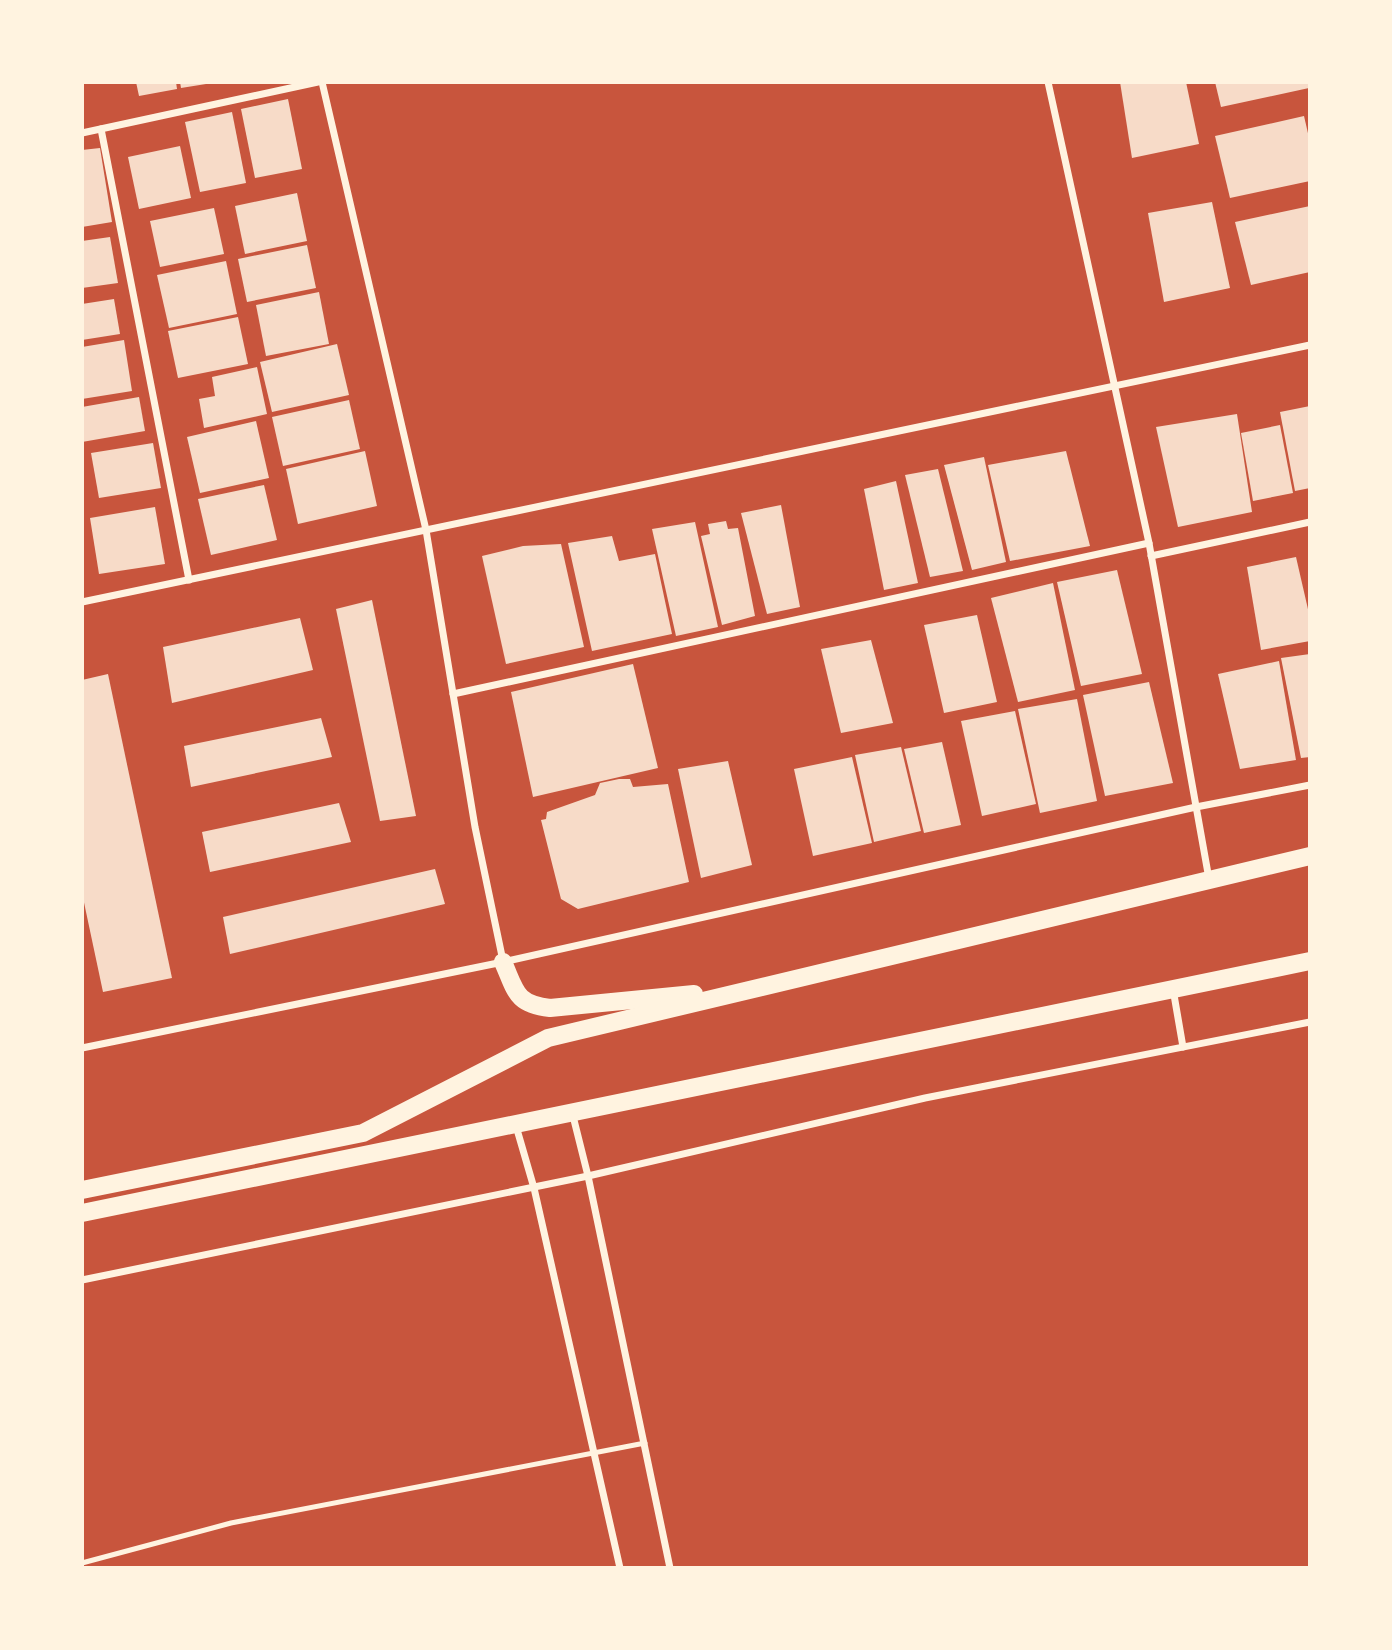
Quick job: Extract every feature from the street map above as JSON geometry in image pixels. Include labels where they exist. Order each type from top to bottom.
[{"type":"main road","points":[[82,1190],[363,1133],[548,1038],[1310,856]]},
{"type":"main road","points":[[82,1213],[1310,961]]},
{"type":"main road","points":[[503,962],[518,996],[532,1006],[550,1008],[760,987]]},
{"type":"street","points":[[82,133],[320,82],[426,530],[475,827],[503,962]]},
{"type":"street","points":[[1048,82],[1149,543],[1209,879]]},
{"type":"street","points":[[101,129],[189,580]]},
{"type":"street","points":[[82,602],[1310,345]]},
{"type":"street","points":[[1151,556],[1310,522]]},
{"type":"street","points":[[453,694],[1149,543]]},
{"type":"street","points":[[82,1048],[503,962],[1196,807],[1310,785]]},
{"type":"street","points":[[1173,989],[1183,1047]]},
{"type":"street","points":[[82,1280],[534,1188],[925,1098],[1310,1022]]},
{"type":"street","points":[[572,1111],[589,1176],[670,1568]]},
{"type":"street","points":[[515,1124],[534,1188],[620,1568]]},
{"type":"lane","points":[[82,1563],[231,1523],[645,1443]]},
{"type":"building","points":[[136,82],[176,82],[177,89],[139,96]]},
{"type":"building","points":[[180,82],[206,82],[206,84],[181,88]]},
{"type":"building","points":[[1120,82],[1186,82],[1199,144],[1132,158]]},
{"type":"building","points":[[1215,82],[1308,82],[1309,88],[1221,107]]},
{"type":"building","points":[[288,99],[302,169],[255,178],[241,109]]},
{"type":"building","points":[[232,112],[246,183],[200,192],[185,122]]},
{"type":"building","points":[[1304,116],[1310,142],[1310,181],[1230,198],[1215,136]]},
{"type":"building","points":[[180,146],[191,198],[139,209],[128,157]]},
{"type":"building","points":[[100,148],[112,222],[82,227],[82,150]]},
{"type":"building","points":[[297,193],[307,241],[245,254],[235,206]]},
{"type":"building","points":[[1212,202],[1230,288],[1164,302],[1148,213]]},
{"type":"building","points":[[1310,206],[1310,272],[1251,285],[1235,222]]},
{"type":"building","points":[[214,208],[224,254],[160,267],[150,221]]},
{"type":"building","points":[[110,237],[118,283],[82,288],[82,241]]},
{"type":"building","points":[[307,245],[316,288],[247,302],[238,259]]},
{"type":"building","points":[[226,261],[237,314],[169,328],[157,275]]},
{"type":"building","points":[[319,292],[329,344],[266,356],[256,305]]},
{"type":"building","points":[[114,299],[120,334],[82,340],[82,304]]},
{"type":"building","points":[[238,317],[248,364],[178,378],[168,331]]},
{"type":"building","points":[[124,340],[132,391],[82,399],[82,347]]},
{"type":"building","points":[[337,344],[349,395],[272,412],[260,362]]},
{"type":"building","points":[[257,367],[267,414],[204,428],[199,399],[215,396],[212,377]]},
{"type":"building","points":[[139,397],[145,431],[82,442],[82,407]]},
{"type":"building","points":[[349,400],[360,449],[283,466],[272,417]]},
{"type":"building","points":[[1310,406],[1310,488],[1295,491],[1280,412]]},
{"type":"building","points":[[1237,414],[1252,512],[1178,527],[1156,427]]},
{"type":"building","points":[[256,421],[269,478],[200,493],[187,437]]},
{"type":"building","points":[[1280,425],[1293,493],[1253,501],[1241,433]]},
{"type":"building","points":[[153,443],[161,488],[99,498],[91,453]]},
{"type":"building","points":[[365,451],[377,506],[298,524],[286,469]]},
{"type":"building","points":[[1066,451],[1090,546],[1010,561],[988,465]]},
{"type":"building","points":[[984,457],[1006,562],[972,570],[944,465]]},
{"type":"building","points":[[938,469],[963,571],[930,577],[905,475]]},
{"type":"building","points":[[896,481],[918,583],[884,590],[864,489]]},
{"type":"building","points":[[264,485],[277,540],[211,555],[198,499]]},
{"type":"building","points":[[781,505],[800,607],[767,614],[741,513]]},
{"type":"building","points":[[155,507],[165,564],[99,574],[90,518]]},
{"type":"building","points":[[726,521],[728,529],[738,528],[755,616],[722,625],[701,536],[710,534],[708,524]]},
{"type":"building","points":[[695,522],[718,627],[676,636],[652,529]]},
{"type":"building","points":[[612,536],[619,561],[655,554],[672,634],[592,651],[568,543]]},
{"type":"building","points":[[561,544],[584,647],[506,664],[482,556],[523,546]]},
{"type":"building","points":[[1296,557],[1310,618],[1310,641],[1261,650],[1247,567]]},
{"type":"building","points":[[1117,570],[1142,674],[1081,686],[1057,582]]},
{"type":"building","points":[[1053,583],[1075,690],[1018,702],[991,598]]},
{"type":"building","points":[[372,600],[416,816],[380,821],[336,609]]},
{"type":"building","points":[[977,615],[997,702],[944,713],[924,625]]},
{"type":"building","points":[[300,618],[313,670],[172,703],[163,647]]},
{"type":"building","points":[[871,640],[893,723],[841,733],[821,649]]},
{"type":"building","points":[[1310,654],[1310,757],[1301,758],[1281,658]]},
{"type":"building","points":[[1279,661],[1296,760],[1240,769],[1218,674]]},
{"type":"building","points":[[633,664],[658,768],[533,797],[511,692]]},
{"type":"building","points":[[108,674],[172,978],[103,992],[82,893],[82,680]]},
{"type":"building","points":[[1149,682],[1173,783],[1105,796],[1083,695]]},
{"type":"building","points":[[1077,699],[1097,801],[1040,813],[1018,709]]},
{"type":"building","points":[[1015,711],[1036,804],[982,816],[961,721]]},
{"type":"building","points":[[321,718],[332,757],[191,787],[184,746]]},
{"type":"building","points":[[942,742],[961,825],[924,833],[904,749]]},
{"type":"building","points":[[901,747],[921,831],[874,842],[855,755]]},
{"type":"building","points":[[852,757],[872,843],[813,856],[794,769]]},
{"type":"building","points":[[728,761],[752,865],[701,878],[678,769]]},
{"type":"building","points":[[630,779],[633,787],[668,784],[689,882],[578,909],[561,899],[541,820],[546,819],[547,812],[595,795],[600,783]]},
{"type":"building","points":[[339,803],[351,842],[210,872],[202,832]]},
{"type":"building","points":[[435,869],[445,904],[230,954],[223,917]]}]
